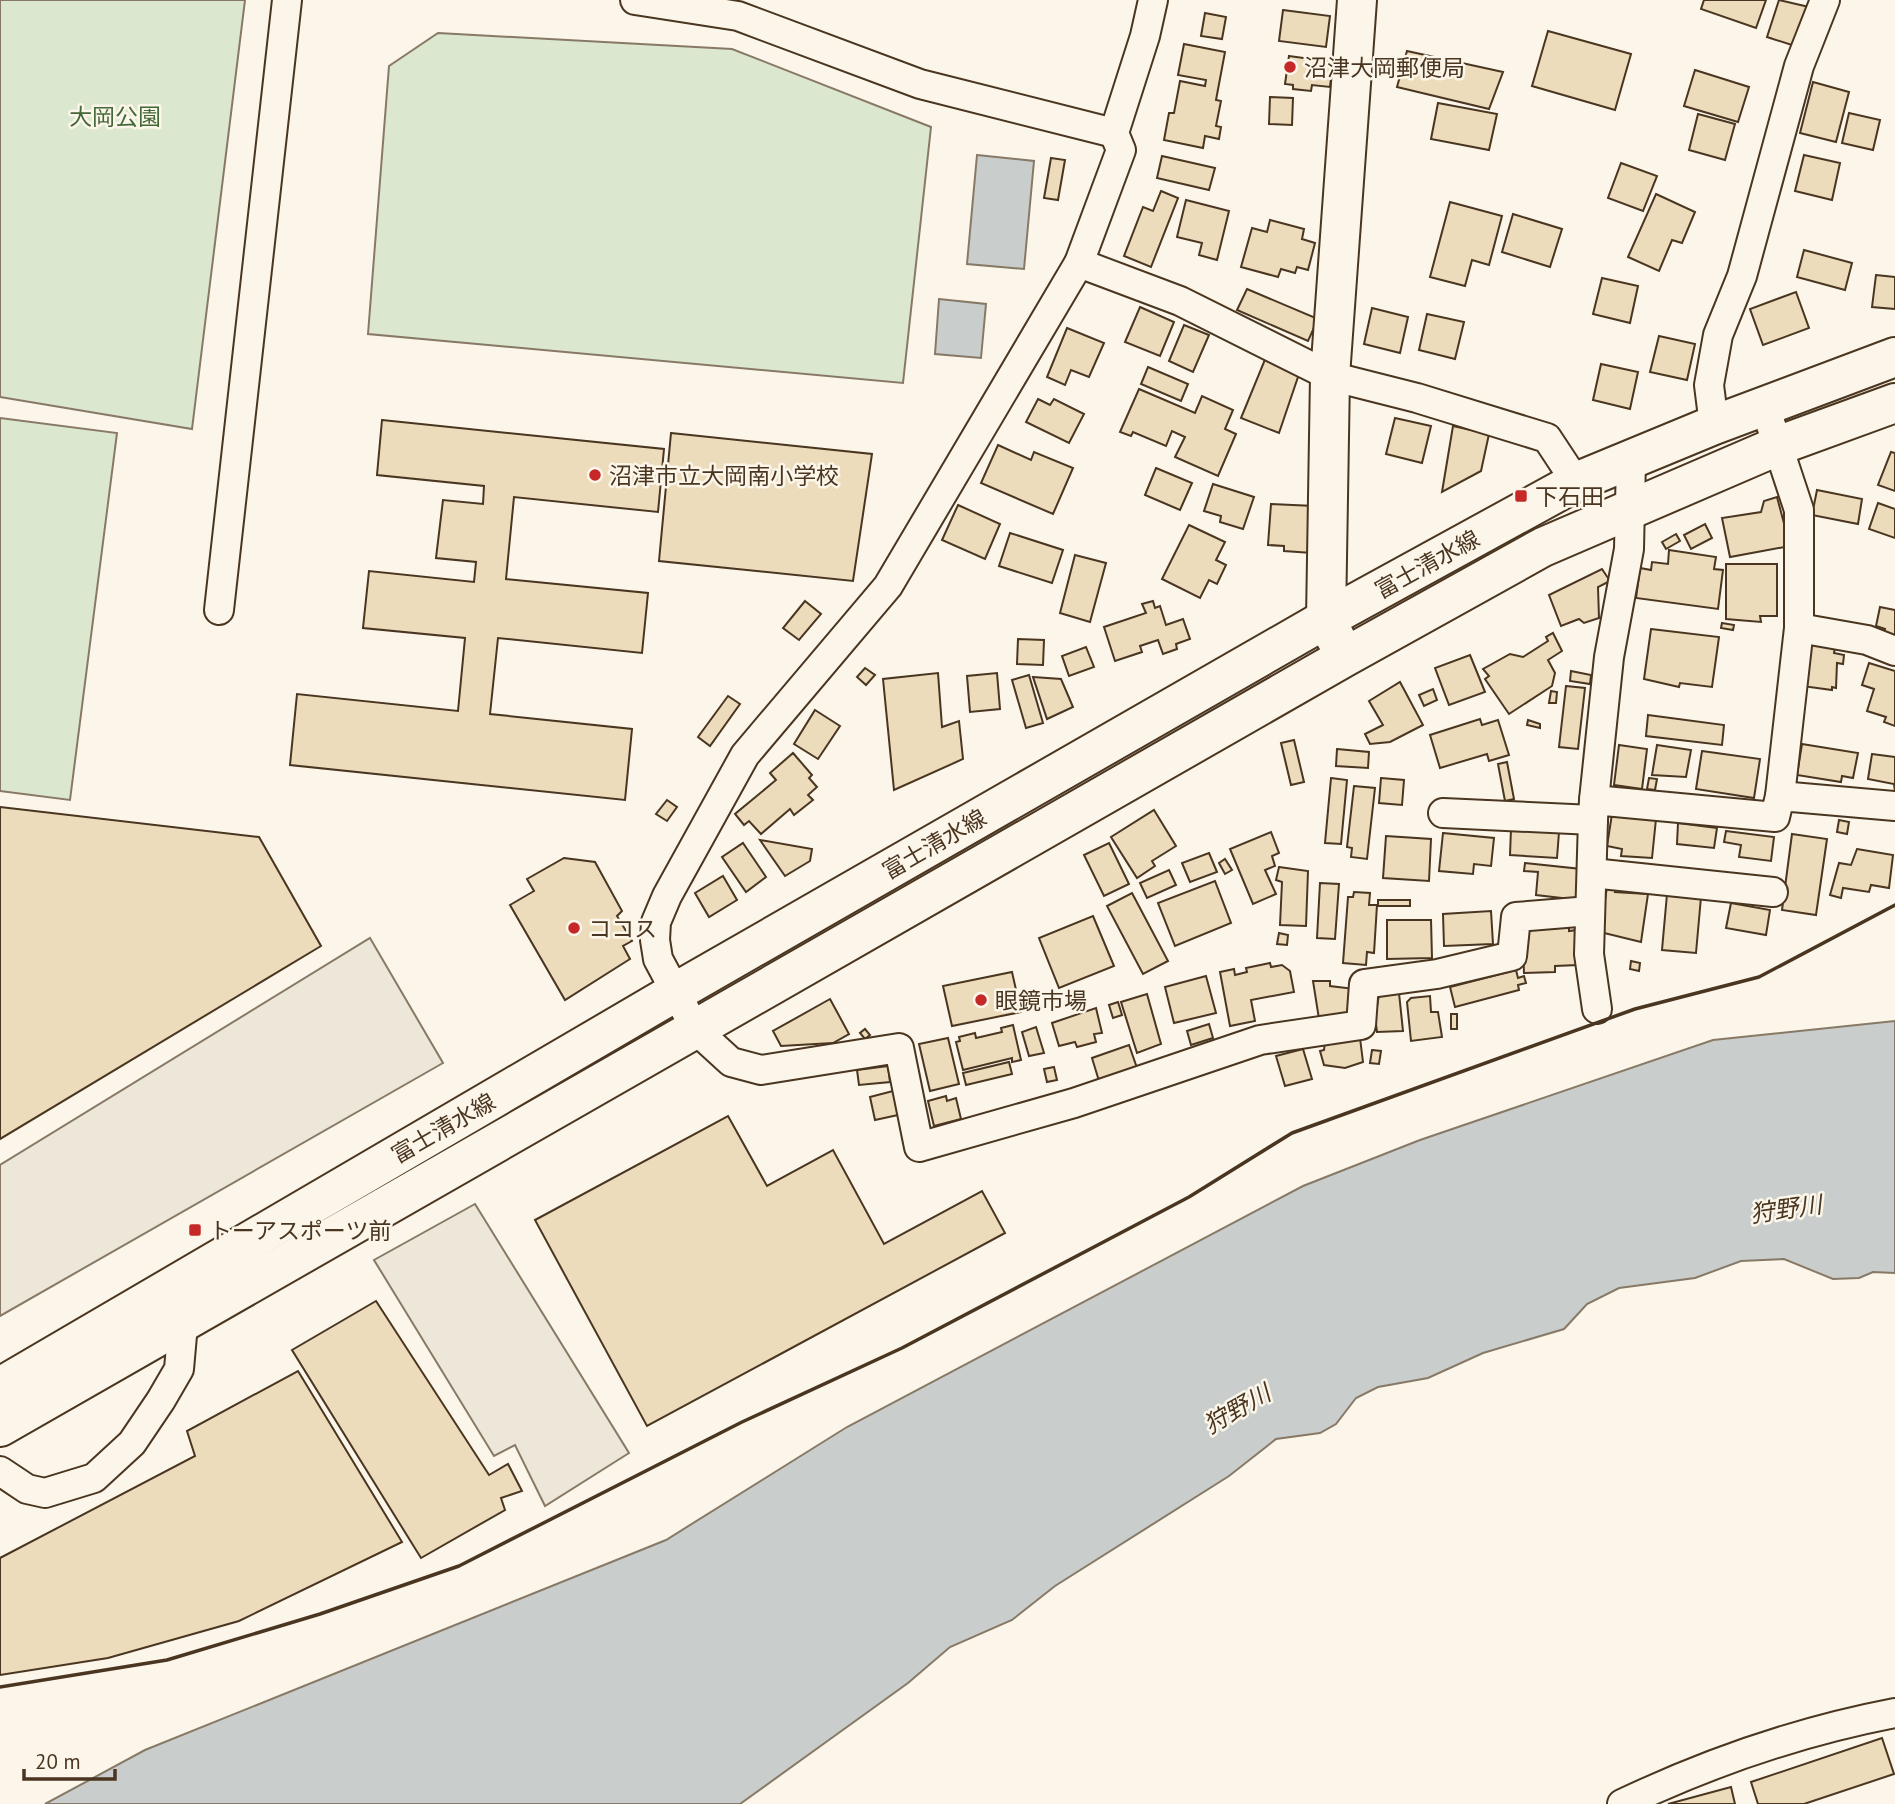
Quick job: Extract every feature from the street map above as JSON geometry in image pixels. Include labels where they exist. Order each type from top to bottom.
[{"type":"main road","points":[[1345,657],[1326,619],[1331,376],[1357,0]]},
{"type":"main road","name":"富士清水線","points":[[0,1387],[674,993],[1326,619],[1576,482],[1714,425],[1895,357]]},
{"type":"main road","name":"富士清水線","points":[[0,1427],[1345,657],[1543,547],[1780,444],[1895,403]]},
{"type":"street","points":[[219,610],[287,0]]},
{"type":"street","points":[[635,0],[738,16],[920,84],[1114,133]]},
{"type":"street","points":[[1153,0],[1145,36],[1114,133],[1121,150],[1079,263],[888,586],[745,755],[656,922],[654,940],[658,959],[674,993],[696,1030],[731,1062],[761,1070],[899,1048],[919,1147],[1074,1103],[1260,1040],[1362,1025],[1364,984],[1437,974],[1512,956],[1516,916],[1590,911]]},
{"type":"street","points":[[1714,425],[1709,385],[1718,335],[1742,276],[1799,66],[1825,0]]},
{"type":"street","points":[[1079,263],[1180,301],[1331,376],[1417,398],[1547,438],[1576,482]]},
{"type":"street","points":[[1443,813],[1593,810],[1775,817],[1780,796],[1799,628],[1799,510],[1780,444],[1765,407]]},
{"type":"street","points":[[1597,1009],[1589,954],[1593,810],[1609,657],[1629,549],[1631,460]]},
{"type":"street","points":[[1799,628],[1867,640],[1895,651]]},
{"type":"street","points":[[1780,796],[1895,806]]},
{"type":"street","points":[[1592,873],[1773,892]]},
{"type":"street","points":[[0,1471],[27,1489],[45,1493],[94,1478],[132,1443],[179,1369],[183,1324]]},
{"type":"street","points":[[1622,1804],[1686,1773],[1853,1721],[1895,1713]]},
{"type":"green space","name":"大岡公園","points":[[0,0],[245,0],[192,429],[0,397]]},
{"type":"green space","points":[[438,33],[732,49],[931,127],[903,383],[368,334],[389,66]]},
{"type":"green space","points":[[0,418],[117,433],[70,800],[0,791]]},
{"type":"shaded area","points":[[370,938],[443,1063],[0,1316],[0,1165]]},
{"type":"shaded area","points":[[475,1204],[629,1453],[545,1506],[515,1445],[494,1456],[374,1260]]},
{"type":"water","points":[[977,155],[1034,161],[1024,269],[967,264]]},
{"type":"water","points":[[939,299],[986,304],[981,358],[935,354]]},
{"type":"water","name":"狩野川","points":[[1895,1021],[1895,1273],[1873,1272],[1859,1278],[1833,1279],[1784,1259],[1741,1261],[1695,1278],[1619,1288],[1587,1304],[1564,1329],[1483,1353],[1428,1378],[1378,1387],[1356,1398],[1336,1424],[1320,1433],[1276,1439],[1229,1476],[1055,1586],[1012,1620],[950,1647],[908,1683],[740,1804],[45,1804],[145,1750],[666,1540],[847,1427],[1303,1186],[1420,1140],[1713,1040]]},
{"type":"building","points":[[1704,0],[1766,0],[1756,28],[1701,9]]},
{"type":"building","points":[[1779,0],[1809,7],[1795,46],[1767,37]]},
{"type":"building","points":[[1283,10],[1330,16],[1326,47],[1279,41]]},
{"type":"building","points":[[1205,13],[1226,17],[1222,39],[1201,36]]},
{"type":"building","points":[[1548,31],[1631,54],[1615,110],[1532,86]]},
{"type":"building","points":[[1184,44],[1225,52],[1216,100],[1221,101],[1216,126],[1221,127],[1219,139],[1205,136],[1203,148],[1164,140],[1169,113],[1174,113],[1180,81],[1205,86],[1206,80],[1178,75]]},
{"type":"building","points":[[1407,51],[1503,72],[1489,109],[1397,87]]},
{"type":"building","points":[[1289,56],[1333,62],[1330,87],[1312,85],[1311,91],[1293,89],[1293,85],[1285,84]]},
{"type":"building","points":[[1695,70],[1749,87],[1738,122],[1684,106]]},
{"type":"building","points":[[1813,82],[1849,92],[1836,142],[1800,133]]},
{"type":"building","points":[[1270,97],[1293,98],[1292,125],[1269,124]]},
{"type":"building","points":[[1438,103],[1497,114],[1489,150],[1431,139]]},
{"type":"building","points":[[1849,113],[1880,120],[1873,150],[1842,143]]},
{"type":"building","points":[[1698,114],[1735,124],[1725,160],[1689,150]]},
{"type":"building","points":[[1804,155],[1840,163],[1832,200],[1795,191]]},
{"type":"building","points":[[1162,156],[1215,168],[1209,190],[1157,178]]},
{"type":"building","points":[[1051,158],[1065,160],[1058,200],[1044,198]]},
{"type":"building","points":[[1621,163],[1657,176],[1643,211],[1608,198]]},
{"type":"building","points":[[1161,191],[1178,198],[1151,267],[1124,256],[1143,207],[1153,211]]},
{"type":"building","points":[[1656,194],[1695,212],[1682,243],[1672,240],[1659,271],[1628,257]]},
{"type":"building","points":[[1186,200],[1229,211],[1217,260],[1199,255],[1202,243],[1177,237]]},
{"type":"building","points":[[1450,202],[1502,216],[1489,265],[1472,260],[1465,286],[1430,277]]},
{"type":"building","points":[[1513,214],[1562,229],[1550,267],[1502,252]]},
{"type":"building","points":[[1270,220],[1304,229],[1302,239],[1315,243],[1308,270],[1297,267],[1295,273],[1281,269],[1278,277],[1241,267],[1252,228],[1267,232]]},
{"type":"building","points":[[1804,250],[1852,263],[1845,290],[1797,277]]},
{"type":"building","points":[[1876,275],[1895,277],[1895,309],[1872,307]]},
{"type":"building","points":[[1602,278],[1638,286],[1630,323],[1593,314]]},
{"type":"building","points":[[1247,289],[1318,319],[1308,341],[1237,310]]},
{"type":"building","points":[[1796,292],[1809,328],[1763,345],[1750,309]]},
{"type":"building","points":[[1140,307],[1174,322],[1160,356],[1125,342]]},
{"type":"building","points":[[1372,308],[1408,317],[1400,353],[1364,344]]},
{"type":"building","points":[[1427,314],[1464,322],[1455,359],[1419,350]]},
{"type":"building","points":[[1184,325],[1209,335],[1193,372],[1169,361]]},
{"type":"building","points":[[1067,328],[1104,343],[1089,377],[1071,370],[1065,385],[1047,377]]},
{"type":"building","points":[[1659,336],[1695,344],[1687,380],[1650,372]]},
{"type":"building","points":[[1266,357],[1300,371],[1279,433],[1241,418]]},
{"type":"building","points":[[1601,364],[1638,372],[1630,409],[1593,400]]},
{"type":"building","points":[[1148,367],[1188,384],[1181,401],[1141,384]]},
{"type":"building","points":[[1139,389],[1195,413],[1202,396],[1233,410],[1225,429],[1236,434],[1218,476],[1175,457],[1185,437],[1172,431],[1166,446],[1133,432],[1131,436],[1120,432]]},
{"type":"building","points":[[1038,399],[1050,405],[1054,399],[1084,414],[1069,443],[1026,422]]},
{"type":"building","points":[[1395,418],[1431,426],[1422,463],[1386,454]]},
{"type":"building","points":[[382,420],[664,449],[658,512],[514,497],[506,579],[648,593],[642,653],[498,638],[490,714],[632,729],[625,800],[290,765],[297,694],[458,711],[465,638],[363,628],[369,571],[474,582],[476,562],[436,558],[443,500],[483,504],[484,486],[377,475]]},
{"type":"building","points":[[1453,426],[1489,434],[1481,471],[1442,492]]},
{"type":"building","points":[[671,433],[872,454],[853,581],[659,561]]},
{"type":"building","points":[[998,445],[1031,460],[1034,452],[1073,468],[1053,514],[981,483]]},
{"type":"building","points":[[1891,452],[1895,453],[1895,491],[1878,485]]},
{"type":"building","points":[[1156,468],[1192,483],[1180,510],[1145,495]]},
{"type":"building","points":[[1213,484],[1254,497],[1243,529],[1220,522],[1221,516],[1204,511]]},
{"type":"building","points":[[1817,490],[1862,499],[1858,524],[1812,515]]},
{"type":"building","points":[[1777,497],[1790,546],[1730,557],[1722,518],[1761,512],[1764,501]]},
{"type":"building","points":[[1878,503],[1895,509],[1895,538],[1869,529]]},
{"type":"building","points":[[1271,504],[1314,506],[1312,553],[1284,551],[1284,546],[1268,545]]},
{"type":"building","points":[[958,505],[1000,524],[985,559],[942,540]]},
{"type":"building","points":[[1705,524],[1712,538],[1691,549],[1684,535]]},
{"type":"building","points":[[1189,525],[1225,542],[1216,560],[1226,565],[1217,584],[1209,580],[1200,598],[1162,579]]},
{"type":"building","points":[[1010,533],[1063,550],[1052,583],[999,566]]},
{"type":"building","points":[[1676,534],[1680,541],[1666,549],[1662,542]]},
{"type":"building","points":[[1669,550],[1716,557],[1714,569],[1723,570],[1718,609],[1636,598],[1640,568],[1651,570],[1652,562],[1668,564]]},
{"type":"building","points":[[1075,555],[1106,563],[1090,622],[1060,613]]},
{"type":"building","points":[[1726,564],[1777,564],[1777,616],[1760,616],[1761,622],[1726,619]]},
{"type":"building","points":[[1602,569],[1610,581],[1598,587],[1599,618],[1584,623],[1579,619],[1561,626],[1549,595]]},
{"type":"building","points":[[805,601],[821,614],[799,640],[783,628]]},
{"type":"building","points":[[1153,601],[1155,608],[1160,606],[1166,625],[1183,619],[1190,639],[1176,644],[1177,649],[1163,654],[1158,640],[1140,646],[1142,652],[1115,661],[1104,627],[1146,613],[1142,604]]},
{"type":"building","points":[[1880,607],[1895,610],[1895,640],[1884,634],[1885,629],[1876,626]]},
{"type":"building","points":[[1722,623],[1734,625],[1733,630],[1721,628]]},
{"type":"building","points":[[1651,629],[1719,637],[1712,687],[1680,683],[1679,687],[1644,679]]},
{"type":"building","points":[[1553,633],[1562,651],[1548,660],[1555,673],[1552,686],[1509,714],[1485,679],[1489,676],[1483,669],[1510,654],[1523,657],[1548,641],[1546,637]]},
{"type":"building","points":[[1018,639],[1044,640],[1043,665],[1017,664]]},
{"type":"building","points":[[1809,644],[1835,648],[1834,653],[1844,655],[1843,664],[1837,663],[1836,688],[1832,687],[1832,690],[1802,686]]},
{"type":"building","points":[[1086,647],[1094,667],[1069,676],[1062,656]]},
{"type":"building","points":[[1470,655],[1485,692],[1449,705],[1435,668]]},
{"type":"building","points":[[1869,663],[1895,671],[1895,726],[1884,722],[1886,717],[1867,711],[1874,689],[1862,685]]},
{"type":"building","points":[[865,668],[875,675],[866,685],[857,677]]},
{"type":"building","points":[[1571,671],[1591,675],[1590,684],[1570,681]]},
{"type":"building","points":[[938,673],[942,727],[959,721],[963,759],[894,790],[883,679]]},
{"type":"building","points":[[997,673],[1000,709],[970,712],[967,676]]},
{"type":"building","points":[[1029,675],[1043,723],[1026,728],[1012,680]]},
{"type":"building","points":[[1033,677],[1061,679],[1073,707],[1047,719]]},
{"type":"building","points":[[1400,682],[1423,725],[1390,742],[1370,744],[1365,734],[1383,725],[1369,701]]},
{"type":"building","points":[[1566,686],[1585,688],[1578,749],[1559,747]]},
{"type":"building","points":[[1433,689],[1437,700],[1424,706],[1419,695]]},
{"type":"building","points":[[1551,691],[1557,692],[1556,703],[1549,703]]},
{"type":"building","points":[[728,696],[740,704],[710,746],[698,737]]},
{"type":"building","points":[[815,710],[840,726],[818,759],[794,744]]},
{"type":"building","points":[[1648,715],[1724,725],[1722,745],[1646,736]]},
{"type":"building","points":[[1480,719],[1482,725],[1498,720],[1509,755],[1489,761],[1487,754],[1440,768],[1430,735]]},
{"type":"building","points":[[1528,720],[1540,724],[1540,728],[1527,725]]},
{"type":"building","points":[[1294,740],[1304,782],[1291,785],[1281,743]]},
{"type":"building","points":[[1802,744],[1858,753],[1853,778],[1842,776],[1841,782],[1797,775]]},
{"type":"building","points":[[1619,745],[1647,749],[1642,789],[1614,785]]},
{"type":"building","points":[[1657,745],[1691,750],[1686,777],[1652,775]]},
{"type":"building","points":[[1337,749],[1369,752],[1368,768],[1336,766]]},
{"type":"building","points":[[1702,751],[1760,759],[1754,798],[1696,789]]},
{"type":"building","points":[[793,753],[812,775],[809,778],[817,787],[808,795],[813,800],[794,815],[790,809],[761,834],[749,821],[744,825],[735,814],[776,780],[770,773]]},
{"type":"building","points":[[1872,754],[1895,757],[1895,791],[1894,784],[1868,779]]},
{"type":"building","points":[[1507,762],[1514,799],[1505,801],[1498,764]]},
{"type":"building","points":[[1331,778],[1347,780],[1341,844],[1325,843]]},
{"type":"building","points":[[1381,778],[1404,780],[1402,805],[1379,803]]},
{"type":"building","points":[[1649,778],[1657,779],[1655,790],[1647,789]]},
{"type":"building","points":[[1354,786],[1375,788],[1367,859],[1351,857],[1352,848],[1347,847]]},
{"type":"building","points":[[667,800],[677,807],[667,821],[656,814]]},
{"type":"building","points":[[0,807],[259,837],[321,946],[0,1139]]},
{"type":"building","points":[[1154,810],[1176,846],[1152,861],[1155,866],[1137,878],[1111,837]]},
{"type":"building","points":[[1612,814],[1656,819],[1652,858],[1621,856],[1622,849],[1607,846]]},
{"type":"building","points":[[1839,820],[1849,822],[1847,834],[1837,832]]},
{"type":"building","points":[[1678,823],[1717,828],[1714,848],[1677,844]]},
{"type":"building","points":[[1511,829],[1559,832],[1557,858],[1510,855]]},
{"type":"building","points":[[1726,831],[1774,837],[1771,861],[1739,857],[1741,845],[1724,842]]},
{"type":"building","points":[[1271,832],[1279,853],[1272,856],[1275,866],[1265,870],[1276,894],[1253,904],[1230,849]]},
{"type":"building","points":[[1443,833],[1494,838],[1491,866],[1474,864],[1473,874],[1439,871]]},
{"type":"building","points":[[1792,834],[1827,839],[1816,915],[1782,910]]},
{"type":"building","points":[[1386,836],[1431,839],[1429,881],[1383,878]]},
{"type":"building","points":[[760,840],[812,849],[810,861],[785,876]]},
{"type":"building","points":[[743,843],[766,877],[746,892],[722,857]]},
{"type":"building","points":[[1109,843],[1129,884],[1104,896],[1084,855]]},
{"type":"building","points":[[1857,849],[1893,855],[1889,888],[1871,885],[1869,892],[1843,888],[1841,898],[1830,895],[1839,863],[1851,865]]},
{"type":"building","points":[[1209,853],[1217,872],[1190,882],[1182,863]]},
{"type":"building","name":"ココス","points":[[564,858],[595,862],[622,911],[617,916],[632,941],[623,946],[630,959],[565,1000],[510,905],[534,891],[527,879]]},
{"type":"building","points":[[1225,859],[1232,870],[1225,874],[1219,863]]},
{"type":"building","points":[[1525,863],[1581,869],[1579,900],[1536,895],[1538,872],[1524,871]]},
{"type":"building","points":[[1279,867],[1308,871],[1306,926],[1280,925],[1282,882],[1276,880]]},
{"type":"building","points":[[1169,870],[1176,885],[1147,898],[1140,883]]},
{"type":"building","points":[[723,876],[737,900],[709,917],[695,893]]},
{"type":"building","points":[[1215,881],[1231,923],[1175,946],[1158,903]]},
{"type":"building","points":[[1320,883],[1339,884],[1335,939],[1317,938]]},
{"type":"building","points":[[1607,887],[1616,888],[1615,892],[1648,894],[1641,942],[1600,932]]},
{"type":"building","points":[[1354,892],[1370,893],[1369,905],[1377,905],[1374,953],[1367,952],[1366,965],[1343,963],[1348,897],[1353,897]]},
{"type":"building","points":[[1132,893],[1168,961],[1143,974],[1107,906]]},
{"type":"building","points":[[1667,894],[1701,897],[1696,953],[1662,950]]},
{"type":"building","points":[[1378,900],[1410,900],[1410,906],[1378,906]]},
{"type":"building","points":[[1731,903],[1770,910],[1766,935],[1726,928]]},
{"type":"building","points":[[1491,911],[1493,944],[1444,946],[1443,914]]},
{"type":"building","points":[[1093,916],[1114,966],[1059,988],[1039,938]]},
{"type":"building","points":[[1387,920],[1431,920],[1432,958],[1387,959]]},
{"type":"building","points":[[1569,922],[1569,931],[1577,930],[1578,965],[1555,966],[1555,972],[1524,973],[1522,923]]},
{"type":"building","points":[[1279,933],[1288,935],[1287,945],[1277,944]]},
{"type":"building","points":[[1631,961],[1640,963],[1639,971],[1630,969]]},
{"type":"building","points":[[1270,963],[1271,967],[1282,965],[1290,971],[1294,992],[1251,1000],[1255,1021],[1230,1026],[1220,972],[1234,969],[1235,975],[1247,972],[1246,968]]},
{"type":"building","points":[[1516,970],[1518,978],[1524,976],[1526,983],[1518,985],[1519,990],[1455,1007],[1450,987]]},
{"type":"building","points":[[1012,972],[1021,1012],[952,1026],[943,986]]},
{"type":"building","points":[[1206,976],[1216,1013],[1174,1023],[1165,987]]},
{"type":"building","points":[[1313,981],[1330,981],[1330,986],[1355,989],[1351,1019],[1319,1019]]},
{"type":"building","points":[[1399,993],[1403,1031],[1377,1032],[1375,1017],[1379,995]]},
{"type":"building","points":[[1147,994],[1161,1044],[1137,1053],[1121,1002]]},
{"type":"building","points":[[1430,996],[1431,1012],[1438,1012],[1442,1037],[1411,1041],[1407,1002],[1411,998]]},
{"type":"building","points":[[830,999],[849,1034],[833,1043],[781,1046],[773,1031]]},
{"type":"building","points":[[1118,1002],[1122,1015],[1113,1018],[1109,1005]]},
{"type":"building","points":[[1096,1008],[1102,1033],[1094,1034],[1096,1042],[1077,1047],[1075,1042],[1059,1046],[1052,1023]]},
{"type":"building","points":[[1451,1014],[1457,1014],[1457,1029],[1451,1029]]},
{"type":"building","points":[[1209,1024],[1213,1038],[1191,1045],[1187,1031]]},
{"type":"building","points":[[1013,1025],[1021,1060],[1012,1062],[1012,1058],[963,1070],[956,1042],[960,1041],[959,1037],[975,1033],[976,1038],[1002,1032],[1001,1028]]},
{"type":"building","points":[[1036,1027],[1044,1053],[1029,1056],[1022,1032]]},
{"type":"building","points":[[865,1029],[870,1035],[865,1039],[860,1033]]},
{"type":"building","points":[[948,1038],[959,1084],[930,1091],[919,1044]]},
{"type":"building","points":[[1360,1038],[1363,1062],[1345,1068],[1324,1065],[1320,1051],[1324,1050],[1325,1042]]},
{"type":"building","points":[[1129,1045],[1137,1068],[1099,1081],[1092,1058]]},
{"type":"building","points":[[1303,1049],[1312,1079],[1285,1086],[1276,1056]]},
{"type":"building","points":[[1372,1050],[1381,1051],[1379,1064],[1370,1063]]},
{"type":"building","points":[[1009,1062],[1012,1074],[966,1085],[963,1073]]},
{"type":"building","points":[[888,1066],[890,1082],[859,1085],[857,1070]]},
{"type":"building","points":[[1054,1067],[1057,1080],[1047,1082],[1044,1069]]},
{"type":"building","points":[[893,1091],[898,1115],[875,1120],[870,1097]]},
{"type":"building","points":[[946,1096],[947,1101],[956,1098],[961,1119],[934,1126],[928,1101]]},
{"type":"building","points":[[728,1116],[767,1186],[833,1150],[884,1244],[982,1191],[1005,1233],[647,1426],[535,1220]]},
{"type":"building","points":[[376,1301],[489,1475],[508,1464],[522,1491],[501,1498],[505,1510],[421,1558],[292,1350]]},
{"type":"building","points":[[298,1371],[402,1542],[239,1621],[108,1658],[0,1675],[0,1558],[195,1456],[187,1431]]},
{"type":"building","points":[[1882,1738],[1894,1774],[1804,1804],[1758,1804],[1751,1782]]},
{"type":"building","points":[[1731,1787],[1735,1804],[1668,1804]]},
{"type":"wall","points":[[0,1687],[167,1660],[320,1614],[459,1566],[742,1422],[902,1348],[1189,1197],[1292,1133],[1635,1009],[1759,977],[1895,905]]},
{"type":"place","name":"沼津大岡郵便局","points":[[1290,67]]},
{"type":"place","name":"沼津市立大岡南小学校","points":[[595,475]]},
{"type":"place","name":"下石田","points":[[1521,496]]},
{"type":"place","name":"ココス","points":[[574,928]]},
{"type":"place","name":"眼鏡市場","points":[[981,1000]]},
{"type":"place","name":"トーアスポーツ前","points":[[195,1230]]}]
